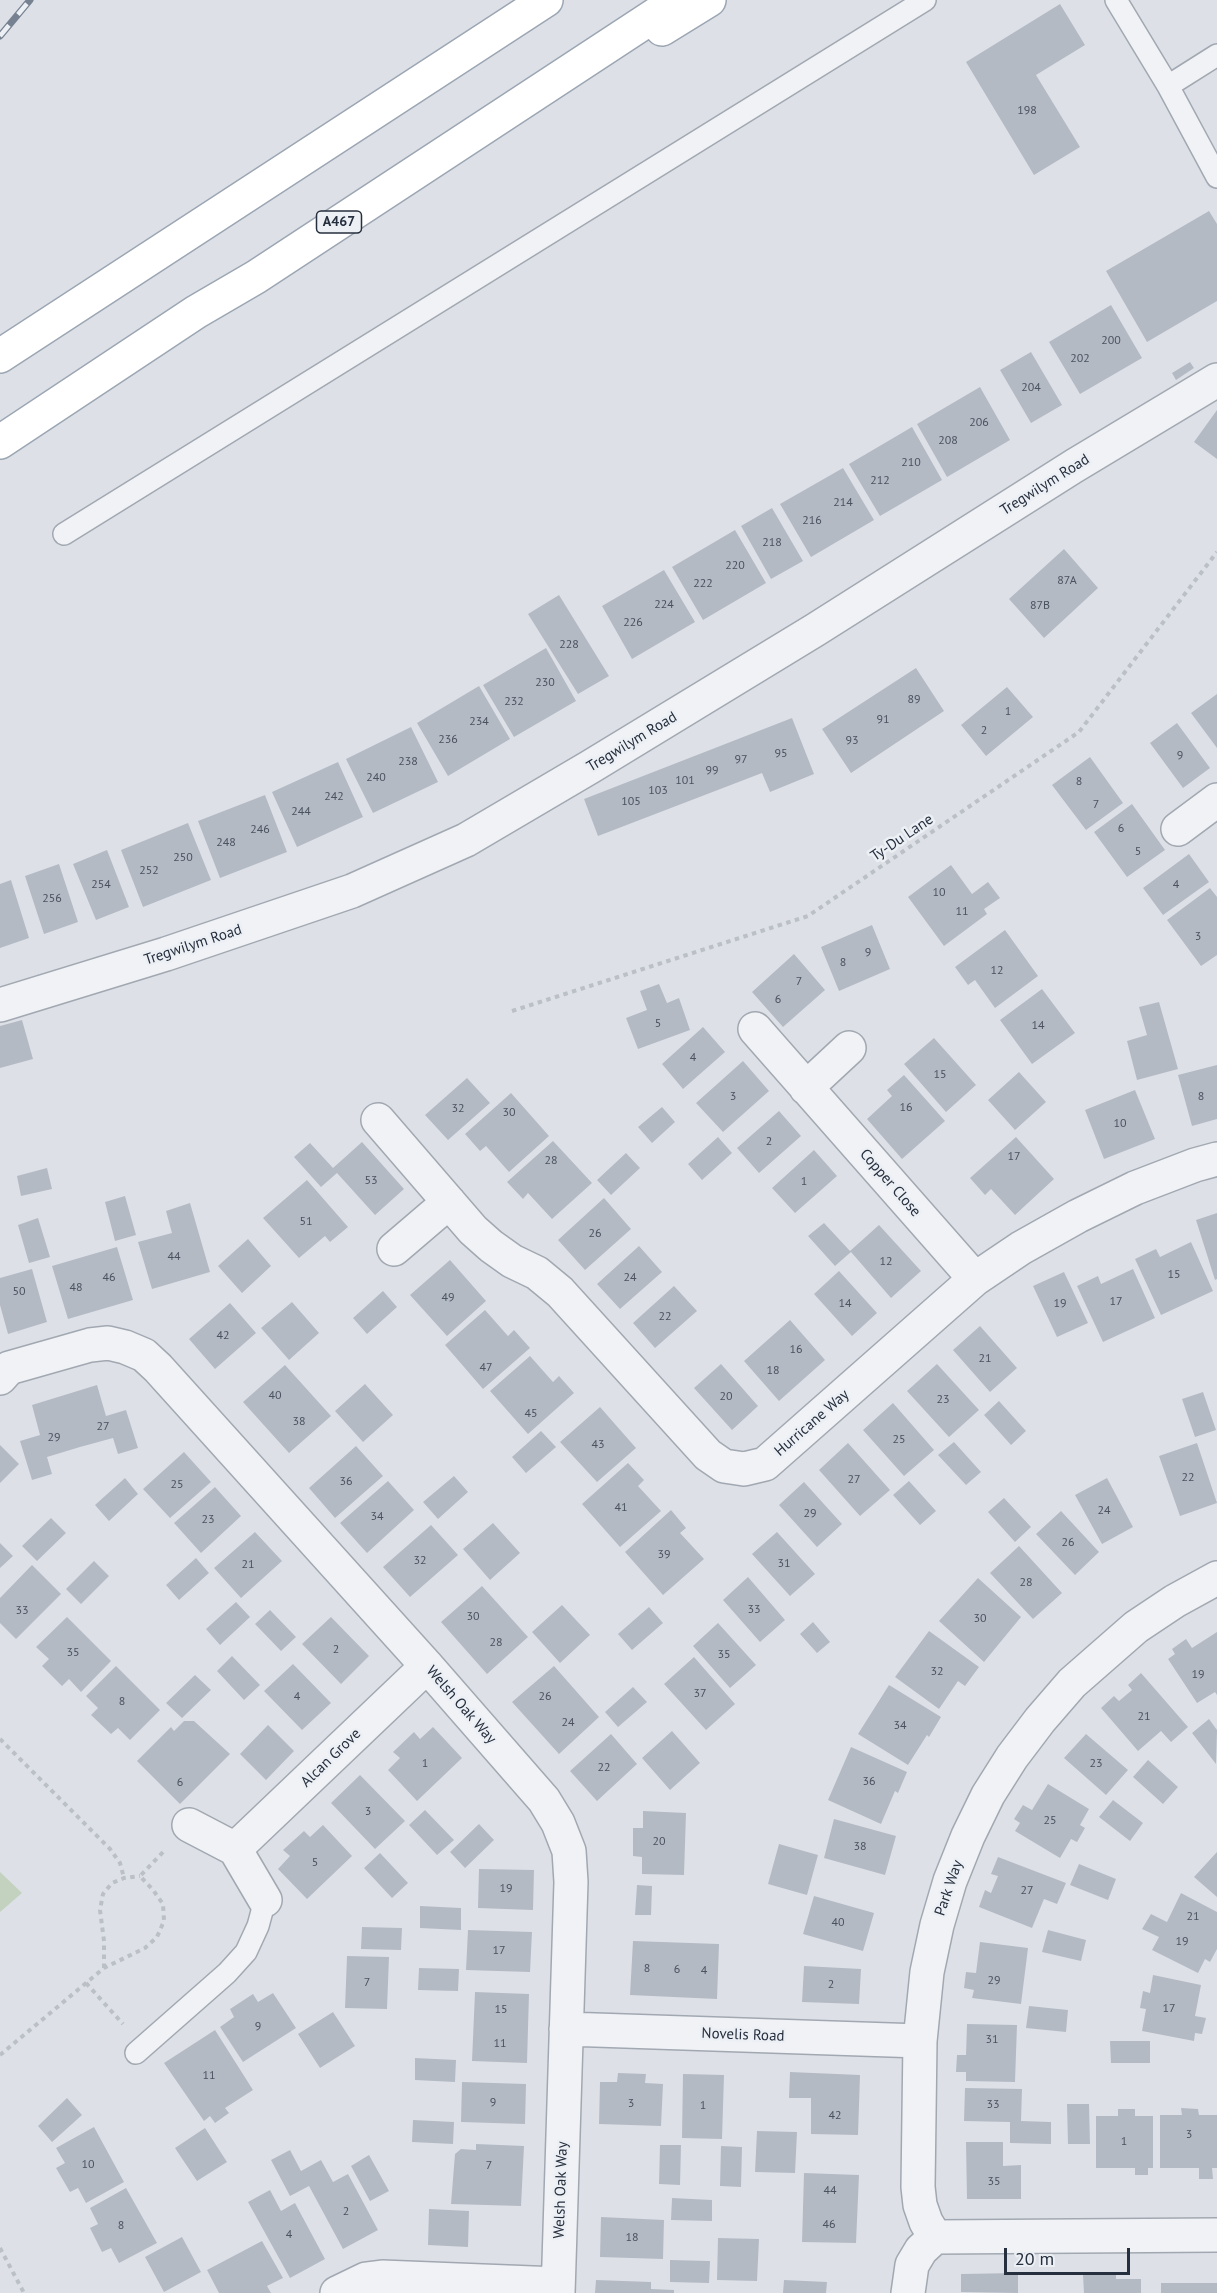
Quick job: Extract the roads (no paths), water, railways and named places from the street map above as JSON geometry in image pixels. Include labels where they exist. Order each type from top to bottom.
[{"type":"main road","points":[[0,356],[546,0]]},
{"type":"main road","name":"A467","points":[[0,442],[196,312],[256,276],[678,0]]},
{"type":"main road","points":[[256,276],[709,0]]},
{"type":"street","name":"Tregwilym Road","points":[[0,1005],[166,954],[352,891],[466,840],[805,637],[1074,466],[1217,380]]},
{"type":"street","points":[[1178,829],[1217,800]]},
{"type":"street","name":"Copper Close","points":[[755,1029],[975,1279]]},
{"type":"street","points":[[806,1088],[849,1048]]},
{"type":"street","name":"Hurricane Way","points":[[378,1120],[473,1230],[512,1261],[537,1273],[560,1292],[708,1455],[724,1466],[744,1469],[765,1464],[975,1279],[1021,1248],[1135,1188],[1217,1159]]},
{"type":"street","points":[[394,1249],[449,1202]]},
{"type":"street","name":"Welsh Oak Way","points":[[0,1378],[9,1368],[90,1345],[108,1343],[144,1355],[427,1666],[544,1800],[558,1823],[568,1851],[571,1882],[558,2288]]},
{"type":"street","name":"Park Way","points":[[935,2237],[920,2205],[918,2187],[920,2041],[927,1972],[937,1925],[950,1881],[968,1836],[988,1795],[1012,1757],[1046,1712],[1072,1683],[1136,1627],[1175,1601],[1217,1578]]},
{"type":"street","name":"Alcan Grove","points":[[236,1849],[427,1666]]},
{"type":"street","points":[[189,1826],[236,1849],[265,1900]]},
{"type":"street","name":"Novelis Road","points":[[566,2029],[920,2041]]},
{"type":"street","points":[[908,2293],[912,2265],[921,2250],[935,2237],[1217,2235]]},
{"type":"street","points":[[337,2293],[366,2279],[382,2277],[558,2288]]},
{"type":"lane","points":[[64,534],[925,0]]},
{"type":"lane","points":[[1116,0],[1168,86],[1217,177]]},
{"type":"lane","points":[[1168,86],[1217,55]]},
{"type":"lane","points":[[140,2050],[227,1973],[246,1952],[258,1926],[265,1900]]},
{"type":"railway","points":[[0,36],[30,0]]}]
